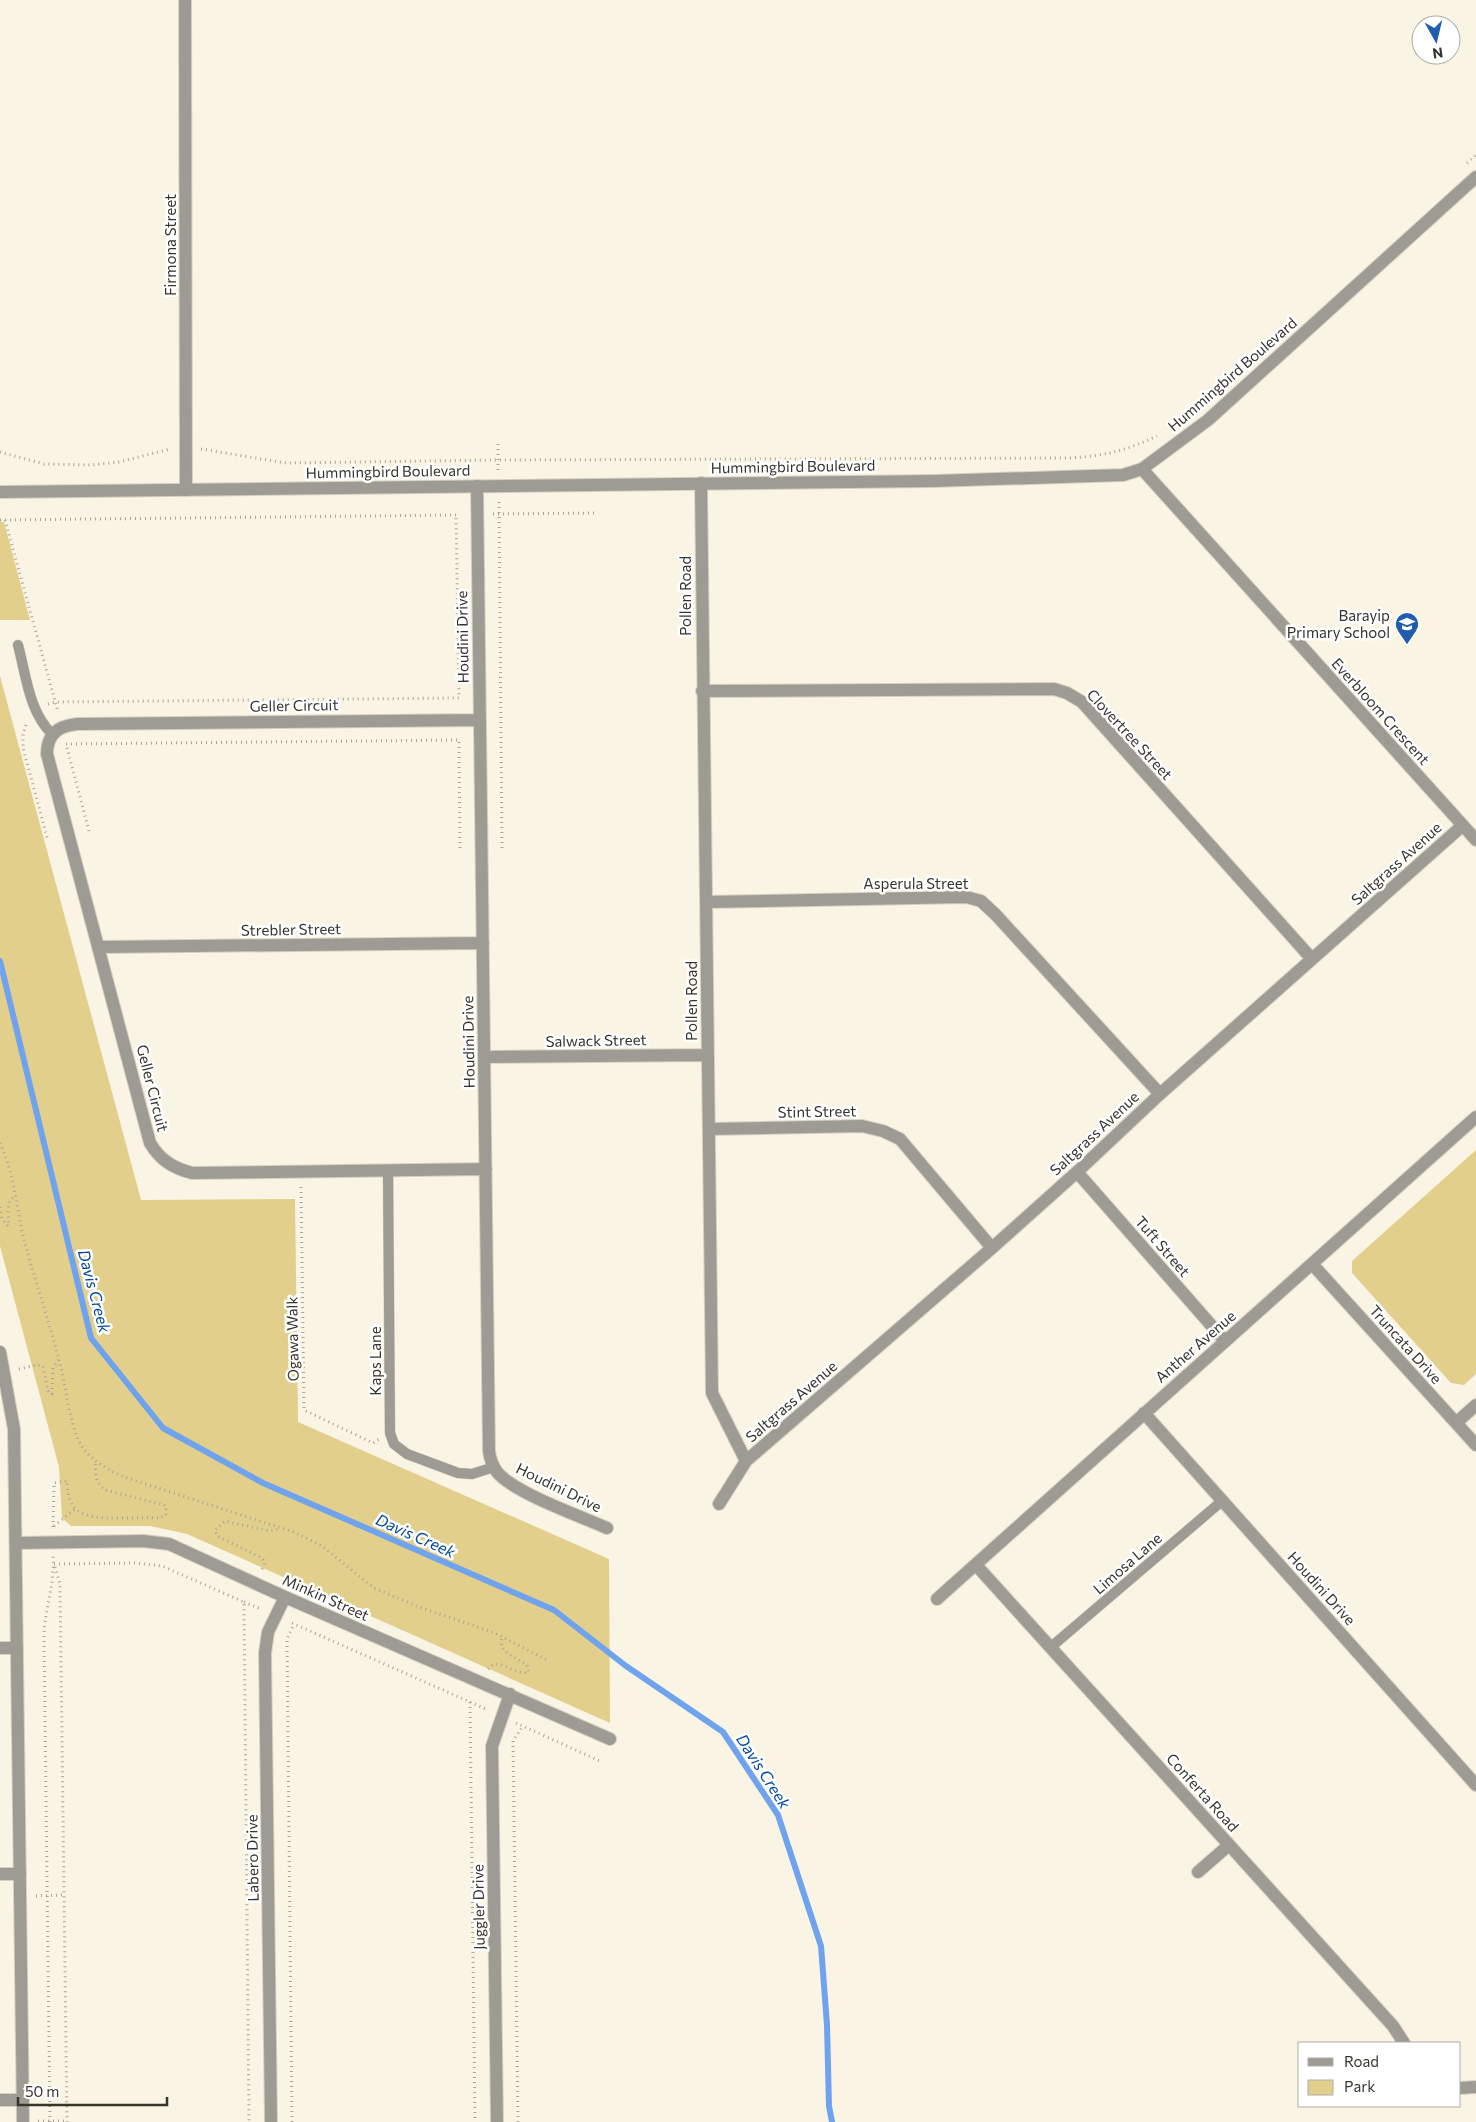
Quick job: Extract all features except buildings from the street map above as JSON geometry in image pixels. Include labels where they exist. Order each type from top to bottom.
[{"type":"street","name":"Firmona Street","points":[[185,0],[186,490]]},
{"type":"street","name":"Hummingbird Boulevard","points":[[0,492],[933,481],[1123,475],[1142,469],[1208,420],[1476,178]]},
{"type":"street","name":"Everbloom Crescent","points":[[1142,469],[1476,840]]},
{"type":"street","name":"Pollen Road","points":[[701,483],[702,691],[707,902],[712,1393],[746,1461]]},
{"type":"street","name":"Houdini Drive","points":[[477,486],[480,850],[485,1057],[489,1451],[494,1467],[516,1488],[607,1528]]},
{"type":"street","name":"Clovertree Street","points":[[702,691],[1054,689],[1068,693],[1082,702],[1312,960]]},
{"type":"street","name":"Geller Circuit","points":[[63,726],[77,724],[480,720]]},
{"type":"street","points":[[52,734],[63,726]]},
{"type":"street","name":"Geller Circuit","points":[[52,734],[47,747],[48,761],[100,948],[150,1143],[156,1153],[178,1170],[192,1173],[486,1169]]},
{"type":"street","name":"Saltgrass Avenue","points":[[746,1461],[992,1248],[1160,1094],[1462,826]]},
{"type":"street","name":"Asperula Street","points":[[707,902],[966,897],[981,902],[996,915],[1160,1094]]},
{"type":"street","name":"Strebler Street","points":[[100,948],[483,943]]},
{"type":"street","name":"Salwack Street","points":[[485,1057],[708,1055]]},
{"type":"street","name":"Anther Avenue","points":[[937,1600],[1476,1117]]},
{"type":"street","name":"Stint Street","points":[[709,1129],[862,1126],[883,1131],[900,1139],[992,1248]]},
{"type":"street","name":"Tuft Street","points":[[1077,1172],[1225,1341]]},
{"type":"street","name":"Truncata Drive","points":[[1313,1265],[1476,1445]]},
{"type":"street","points":[[0,1352],[14,1428],[24,2122]]},
{"type":"street","points":[[1456,1423],[1476,1405]]},
{"type":"street","name":"Houdini Drive","points":[[1144,1413],[1476,1785]]},
{"type":"street","points":[[719,1504],[746,1461]]},
{"type":"street","name":"Minkin Street","points":[[17,1543],[154,1542],[182,1549],[285,1597],[610,1739]]},
{"type":"street","name":"Conferta Road","points":[[976,1565],[1393,2026],[1403,2042]]},
{"type":"street","name":"Labero Drive","points":[[271,2122],[266,1653],[268,1632],[285,1597]]},
{"type":"street","points":[[0,1648],[18,1648]]},
{"type":"street","name":"Juggler Drive","points":[[497,2122],[492,1746],[510,1694]]},
{"type":"street","points":[[1198,1872],[1229,1845]]},
{"type":"street","points":[[0,1874],[20,1874]]},
{"type":"street","points":[[1461,2088],[1476,2087]]},
{"type":"street","points":[[0,2100],[23,2100]]},
{"type":"lane","points":[[18,645],[35,710],[43,725],[52,734]]},
{"type":"lane","name":"Kaps Lane","points":[[388,1170],[390,1433]]},
{"type":"lane","points":[[390,1433],[394,1444],[407,1454],[458,1473],[472,1474],[494,1467]]},
{"type":"lane","name":"Limosa Lane","points":[[1051,1647],[1222,1501]]},
{"type":"path","points":[[1462,168],[1476,155]]},
{"type":"path","points":[[207,449],[286,463],[1100,456],[1126,449],[1163,432]]},
{"type":"path","points":[[498,444],[502,850]]},
{"type":"path","points":[[0,452],[44,464],[74,465],[119,462],[166,449]]},
{"type":"path","points":[[0,520],[597,513]]},
{"type":"path","points":[[55,702],[459,698],[456,515]]},
{"type":"path","points":[[5,520],[63,726],[89,831]]},
{"type":"path","points":[[66,744],[459,740],[460,852]]},
{"type":"path","points":[[0,1143],[7,1158],[23,1232],[59,1359],[75,1433],[83,1448],[109,1470],[124,1477],[294,1532],[322,1546],[374,1588],[422,1608],[502,1636],[548,1660]]},
{"type":"path","name":"Ogawa Walk","points":[[301,1171],[304,1410],[372,1443],[390,1433]]},
{"type":"path","points":[[0,1206],[4,1223],[8,1226],[9,1203],[16,1196]]},
{"type":"path","points":[[5,1372],[36,1365],[42,1366],[48,1392],[52,1394],[52,1368],[59,1359]]},
{"type":"path","points":[[76,1509],[53,1526],[54,1482],[67,1481],[69,1498],[76,1509],[86,1515],[99,1518],[159,1518],[166,1515],[166,1506],[105,1490],[99,1486],[95,1477],[96,1460]]},
{"type":"path","points":[[249,2122],[245,1602],[265,1563],[262,1558],[218,1536],[216,1530],[225,1521],[270,1531],[276,1530],[279,1527]]},
{"type":"path","points":[[54,1564],[136,1563],[162,1566],[602,1762]]},
{"type":"path","points":[[50,2122],[44,1636],[45,1614],[52,1586],[54,1564]]},
{"type":"path","points":[[54,1564],[60,1584],[67,2122]]},
{"type":"path","points":[[292,2122],[287,1639],[294,1624]]},
{"type":"path","points":[[475,2122],[472,1703],[488,1669],[494,1664],[507,1666],[524,1673],[529,1672],[527,1665],[507,1653],[501,1646],[502,1636]]},
{"type":"path","points":[[518,2122],[513,1741],[523,1726]]},
{"type":"green space","points":[[0,522],[4,522],[30,620],[0,620]]},
{"type":"green space","points":[[0,676],[141,1200],[295,1199],[298,1422],[609,1559],[610,1723],[187,1534],[150,1526],[71,1526],[62,1518],[59,1467],[0,1246]]},
{"type":"green space","points":[[1476,1150],[1476,1374],[1464,1385],[1451,1383],[1352,1273],[1352,1261]]},
{"type":"waterway","name":"Davis Creek","points":[[0,961],[91,1338],[163,1428],[263,1483],[554,1610],[626,1666],[723,1732],[778,1815],[821,1946],[827,2025],[829,2106],[832,2122]]},
{"type":"place","name":"Barayip Primary School","points":[[1407,645]]}]
